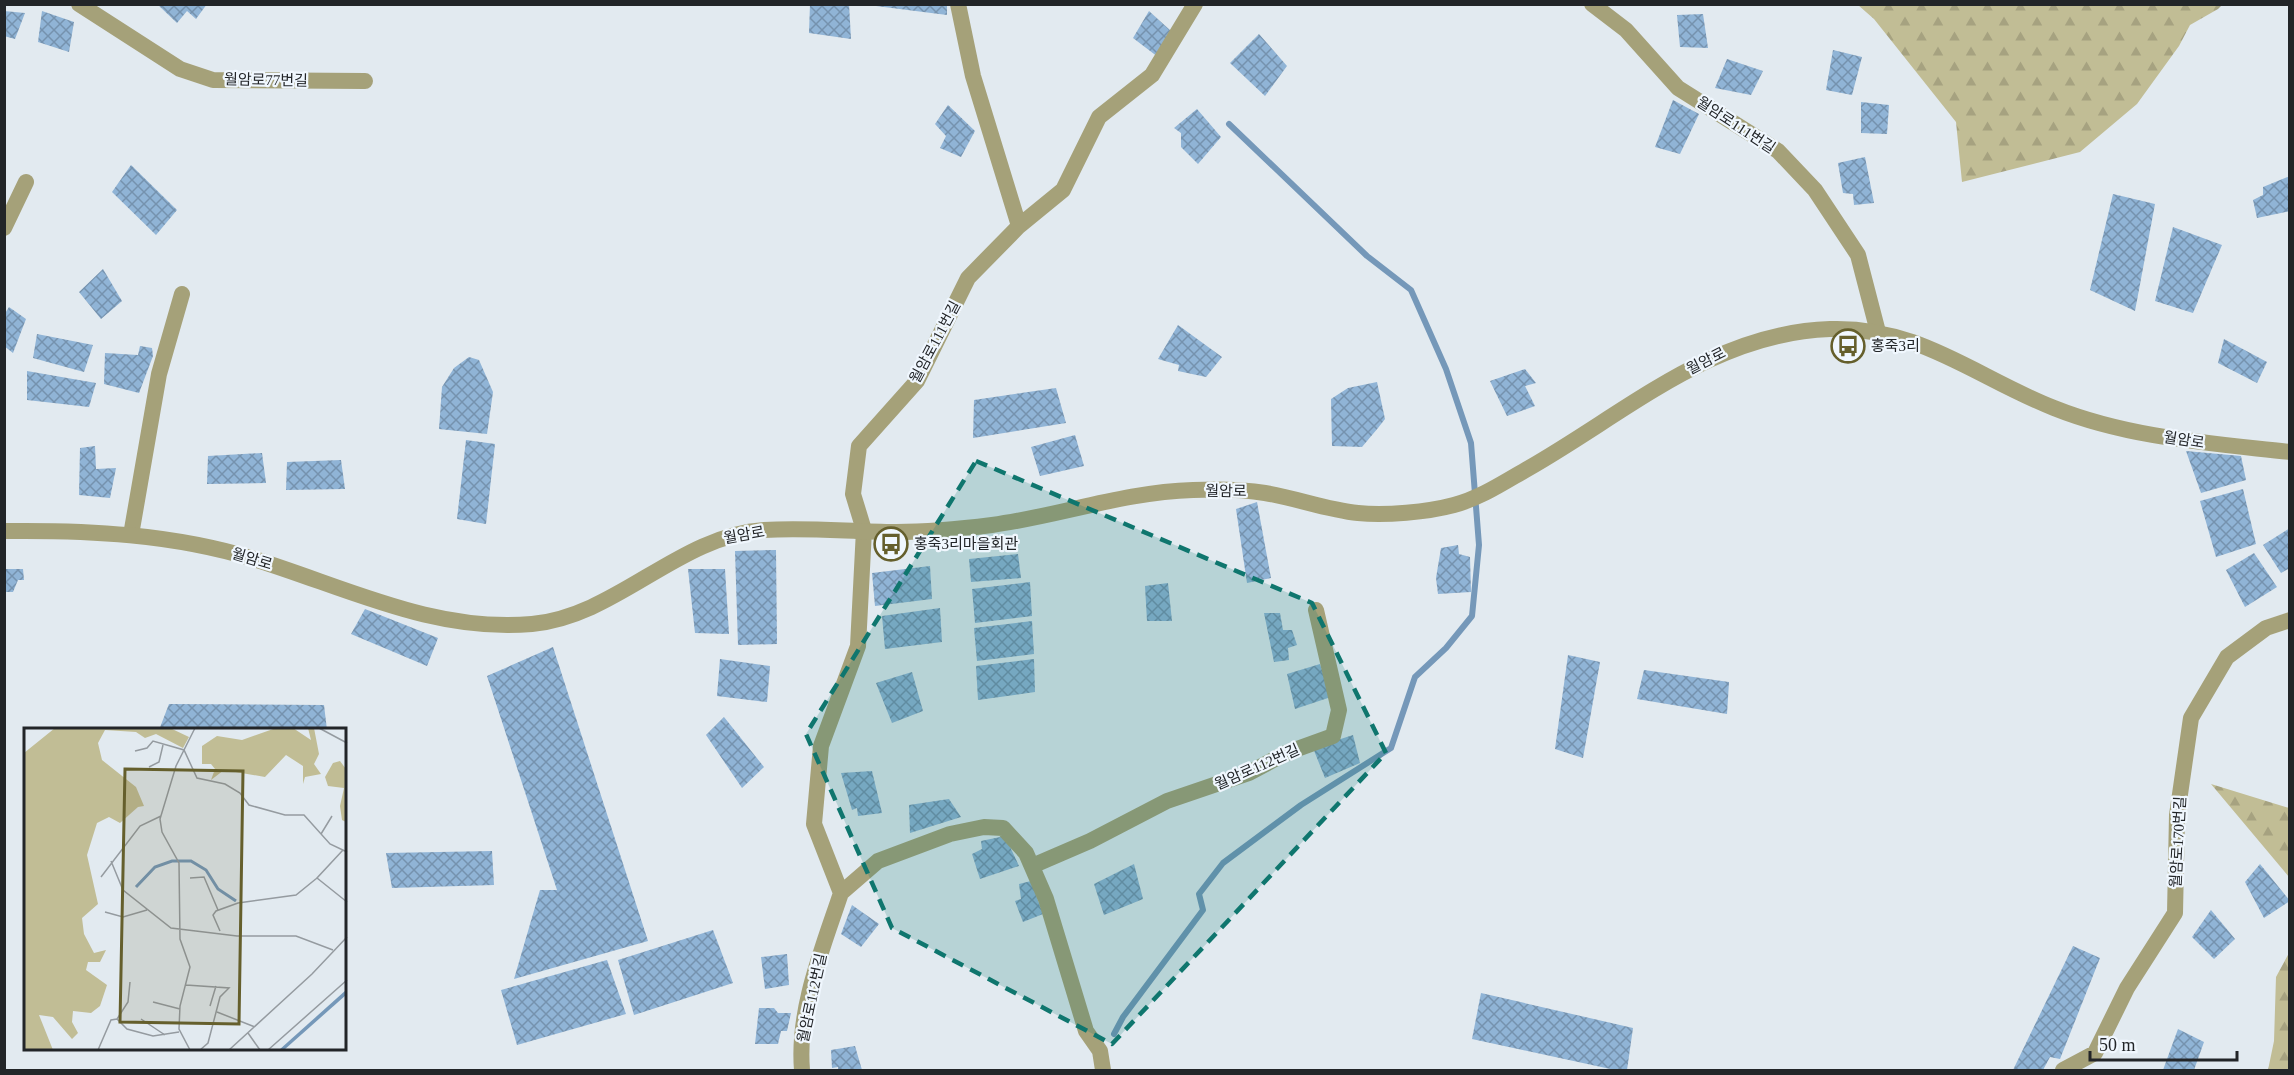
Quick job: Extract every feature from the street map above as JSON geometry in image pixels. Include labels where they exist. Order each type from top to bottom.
[{"type":"street","name":"월암로77번길","points":[[79,4],[180,69],[213,80],[365,81]]},
{"type":"street","points":[[958,4],[973,76],[1019,226]]},
{"type":"street","name":"월암로111번길","points":[[864,530],[853,495],[859,446],[917,381],[968,278],[1019,226],[1064,190],[1099,117],[1152,75],[1195,4]]},
{"type":"street","name":"월암로111번길","points":[[1592,4],[1626,30],[1678,88],[1778,151],[1815,190],[1858,255],[1878,332]]},
{"type":"street","points":[[4,228],[26,182]]},
{"type":"street","points":[[131,535],[159,374],[182,294]]},
{"type":"street","name":"월암로","points":[[4,531],[131,535],[206,546],[251,558],[413,613],[477,624],[540,624],[576,613],[712,541],[738,533],[763,530],[930,531],[998,524],[1128,497],[1192,490],[1263,492],[1356,513],[1393,513],[1454,505],[1485,492],[1575,442],[1692,368],[1732,348],[1761,338],[1801,332],[1849,329],[1878,332],[1913,341],[1966,364],[2056,409],[2103,424],[2206,443],[2289,452]]},
{"type":"street","points":[[864,530],[858,646],[821,747],[814,824],[841,893],[878,861],[950,834],[984,827],[1003,828],[1026,853],[1046,899],[1086,1031],[1100,1051],[1103,1071]]},
{"type":"street","name":"월암로112번길","points":[[1032,866],[1090,841],[1167,801],[1250,773],[1286,753],[1333,736],[1339,710],[1316,610]]},
{"type":"street","name":"월암로170번길","points":[[2063,1071],[2095,1053],[2127,988],[2175,913],[2176,815],[2192,718],[2227,657],[2266,628],[2289,620]]},
{"type":"street","name":"월암로112번길","points":[[802,1071],[800,1044],[815,968],[841,893]]},
{"type":"highlighted area","points":[[976,461],[1312,603],[1386,753],[1112,1044],[892,928],[806,734]]},
{"type":"green space","points":[[1858,5],[2222,5],[2190,25],[2179,46],[2137,104],[2080,152],[1962,182],[1956,122],[1874,19]]},
{"type":"green space","points":[[2211,784],[2289,808],[2289,877]]},
{"type":"green space","points":[[2289,953],[2289,1070],[2268,1070],[2274,1041],[2276,977]]},
{"type":"building","points":[[157,4],[207,4],[196,19],[187,11],[177,23]]},
{"type":"building","points":[[810,4],[849,4],[851,39],[809,33]]},
{"type":"building","points":[[876,4],[947,4],[947,15],[876,6]]},
{"type":"building","points":[[4,11],[25,13],[15,39],[4,36]]},
{"type":"building","points":[[42,11],[74,22],[69,52],[38,42]]},
{"type":"building","points":[[1149,11],[1171,31],[1158,57],[1133,38]]},
{"type":"building","points":[[1703,14],[1708,48],[1680,47],[1677,15]]},
{"type":"building","points":[[1259,34],[1287,66],[1265,96],[1230,63]]},
{"type":"building","points":[[1833,50],[1862,57],[1852,95],[1826,90]]},
{"type":"building","points":[[1727,59],[1763,71],[1751,95],[1715,88]]},
{"type":"building","points":[[1673,100],[1699,114],[1680,154],[1655,147]]},
{"type":"building","points":[[1861,102],[1889,105],[1887,134],[1861,133]]},
{"type":"building","points":[[948,105],[975,131],[961,157],[940,148],[946,136],[935,124]]},
{"type":"building","points":[[1197,109],[1221,137],[1198,164],[1181,147],[1181,133],[1174,128]]},
{"type":"building","points":[[1865,157],[1874,203],[1854,205],[1853,194],[1843,193],[1838,163]]},
{"type":"building","points":[[131,165],[177,210],[156,235],[112,192]]},
{"type":"building","points":[[2290,176],[2290,211],[2257,218],[2253,200],[2263,195],[2263,187]]},
{"type":"building","points":[[2113,194],[2155,204],[2135,311],[2090,290]]},
{"type":"building","points":[[2173,227],[2222,245],[2193,313],[2155,301]]},
{"type":"building","points":[[103,269],[122,301],[101,319],[79,292]]},
{"type":"building","points":[[9,307],[26,319],[13,353],[4,346],[4,315]]},
{"type":"building","points":[[1178,325],[1222,357],[1206,377],[1178,371],[1179,365],[1158,359]]},
{"type":"building","points":[[37,334],[93,345],[84,372],[33,358]]},
{"type":"building","points":[[2224,339],[2267,362],[2257,383],[2218,363]]},
{"type":"building","points":[[140,346],[152,348],[153,356],[139,393],[104,384],[105,353],[138,355]]},
{"type":"building","points":[[469,357],[479,360],[493,392],[487,434],[439,429],[442,387],[454,368]]},
{"type":"building","points":[[1525,369],[1536,383],[1525,386],[1535,406],[1507,416],[1490,381]]},
{"type":"building","points":[[27,371],[96,383],[89,407],[27,400]]},
{"type":"building","points":[[1377,382],[1385,419],[1362,447],[1332,446],[1331,399],[1348,388]]},
{"type":"building","points":[[1056,388],[1066,423],[973,438],[974,400]]},
{"type":"building","points":[[1075,435],[1084,466],[1040,476],[1031,447]]},
{"type":"building","points":[[466,440],[495,444],[486,524],[457,519]]},
{"type":"building","points":[[95,446],[96,469],[116,468],[110,498],[79,495],[80,448]]},
{"type":"building","points":[[2186,451],[2241,456],[2246,480],[2201,493]]},
{"type":"building","points":[[262,453],[266,483],[207,484],[208,456]]},
{"type":"building","points":[[341,460],[345,489],[286,490],[287,462]]},
{"type":"building","points":[[2243,489],[2256,544],[2216,557],[2200,501]]},
{"type":"building","points":[[1257,502],[1271,578],[1247,583],[1236,509]]},
{"type":"building","points":[[2290,528],[2290,568],[2281,573],[2263,545]]},
{"type":"building","points":[[1458,545],[1459,554],[1470,557],[1471,592],[1438,594],[1436,578],[1441,548]]},
{"type":"building","points":[[776,550],[777,644],[738,645],[735,551]]},
{"type":"building","points":[[2254,553],[2277,587],[2245,607],[2226,570]]},
{"type":"building","points":[[1018,554],[1021,578],[971,582],[969,559]]},
{"type":"building","points":[[930,566],[932,599],[875,606],[872,573]]},
{"type":"building","points":[[5,569],[23,569],[24,580],[18,580],[13,592],[5,592]]},
{"type":"building","points":[[688,569],[725,569],[729,634],[695,633]]},
{"type":"building","points":[[1030,582],[1032,616],[975,623],[972,589]]},
{"type":"building","points":[[1168,583],[1172,621],[1147,621],[1145,586]]},
{"type":"building","points":[[940,608],[942,642],[885,649],[882,616]]},
{"type":"building","points":[[365,609],[438,638],[427,666],[351,634]]},
{"type":"building","points":[[1264,613],[1280,613],[1283,630],[1292,630],[1297,645],[1288,648],[1289,660],[1274,662]]},
{"type":"building","points":[[1032,621],[1034,654],[977,661],[974,628]]},
{"type":"building","points":[[553,647],[648,941],[514,979],[540,890],[557,890],[487,676]]},
{"type":"building","points":[[1568,655],[1600,662],[1583,758],[1555,749]]},
{"type":"building","points":[[720,659],[770,666],[767,702],[717,696]]},
{"type":"building","points":[[1034,659],[1035,692],[978,700],[976,666]]},
{"type":"building","points":[[1320,664],[1331,697],[1295,709],[1287,674]]},
{"type":"building","points":[[1644,670],[1729,682],[1727,714],[1637,699]]},
{"type":"building","points":[[912,672],[923,711],[892,723],[876,683]]},
{"type":"building","points":[[169,704],[324,705],[327,728],[160,728]]},
{"type":"building","points":[[724,717],[764,767],[742,788],[706,735]]},
{"type":"building","points":[[1353,735],[1360,763],[1325,778],[1313,748]]},
{"type":"building","points":[[872,771],[882,813],[858,816],[857,808],[852,810],[841,773]]},
{"type":"building","points":[[949,799],[961,817],[910,833],[909,805]]},
{"type":"building","points":[[1005,836],[1019,866],[980,879],[972,854],[982,849],[981,841]]},
{"type":"building","points":[[492,851],[494,885],[392,888],[386,853]]},
{"type":"building","points":[[1134,864],[1143,899],[1104,915],[1094,884]]},
{"type":"building","points":[[2260,864],[2290,901],[2264,918],[2245,882]]},
{"type":"building","points":[[1031,881],[1043,914],[1023,922],[1015,901],[1021,899],[1019,884]]},
{"type":"building","points":[[852,905],[879,924],[861,947],[841,934]]},
{"type":"building","points":[[2211,910],[2235,939],[2214,959],[2192,937]]},
{"type":"building","points":[[713,930],[733,983],[634,1015],[618,960]]},
{"type":"building","points":[[2073,946],[2100,958],[2060,1059],[2050,1057],[2043,1070],[2013,1070]]},
{"type":"building","points":[[787,954],[789,985],[765,989],[761,957]]},
{"type":"building","points":[[607,960],[626,1014],[517,1045],[501,990]]},
{"type":"building","points":[[1481,993],[1633,1028],[1627,1070],[1615,1070],[1472,1039]]},
{"type":"building","points":[[759,1008],[774,1008],[778,1013],[791,1013],[787,1031],[781,1031],[778,1044],[755,1044]]},
{"type":"building","points":[[2178,1029],[2204,1042],[2194,1070],[2163,1070]]},
{"type":"building","points":[[855,1046],[862,1070],[832,1068],[831,1050]]},
{"type":"waterway","points":[[1114,1034],[1123,1017],[1203,910],[1199,894],[1223,863],[1301,805],[1391,748],[1415,677],[1446,648],[1472,616],[1479,545],[1471,443],[1446,369],[1411,290],[1367,256],[1229,124]]},
{"type":"place","name":"홍죽3리","points":[[1848,346]]},
{"type":"place","name":"홍죽3리마을회관","points":[[891,544]]}]
